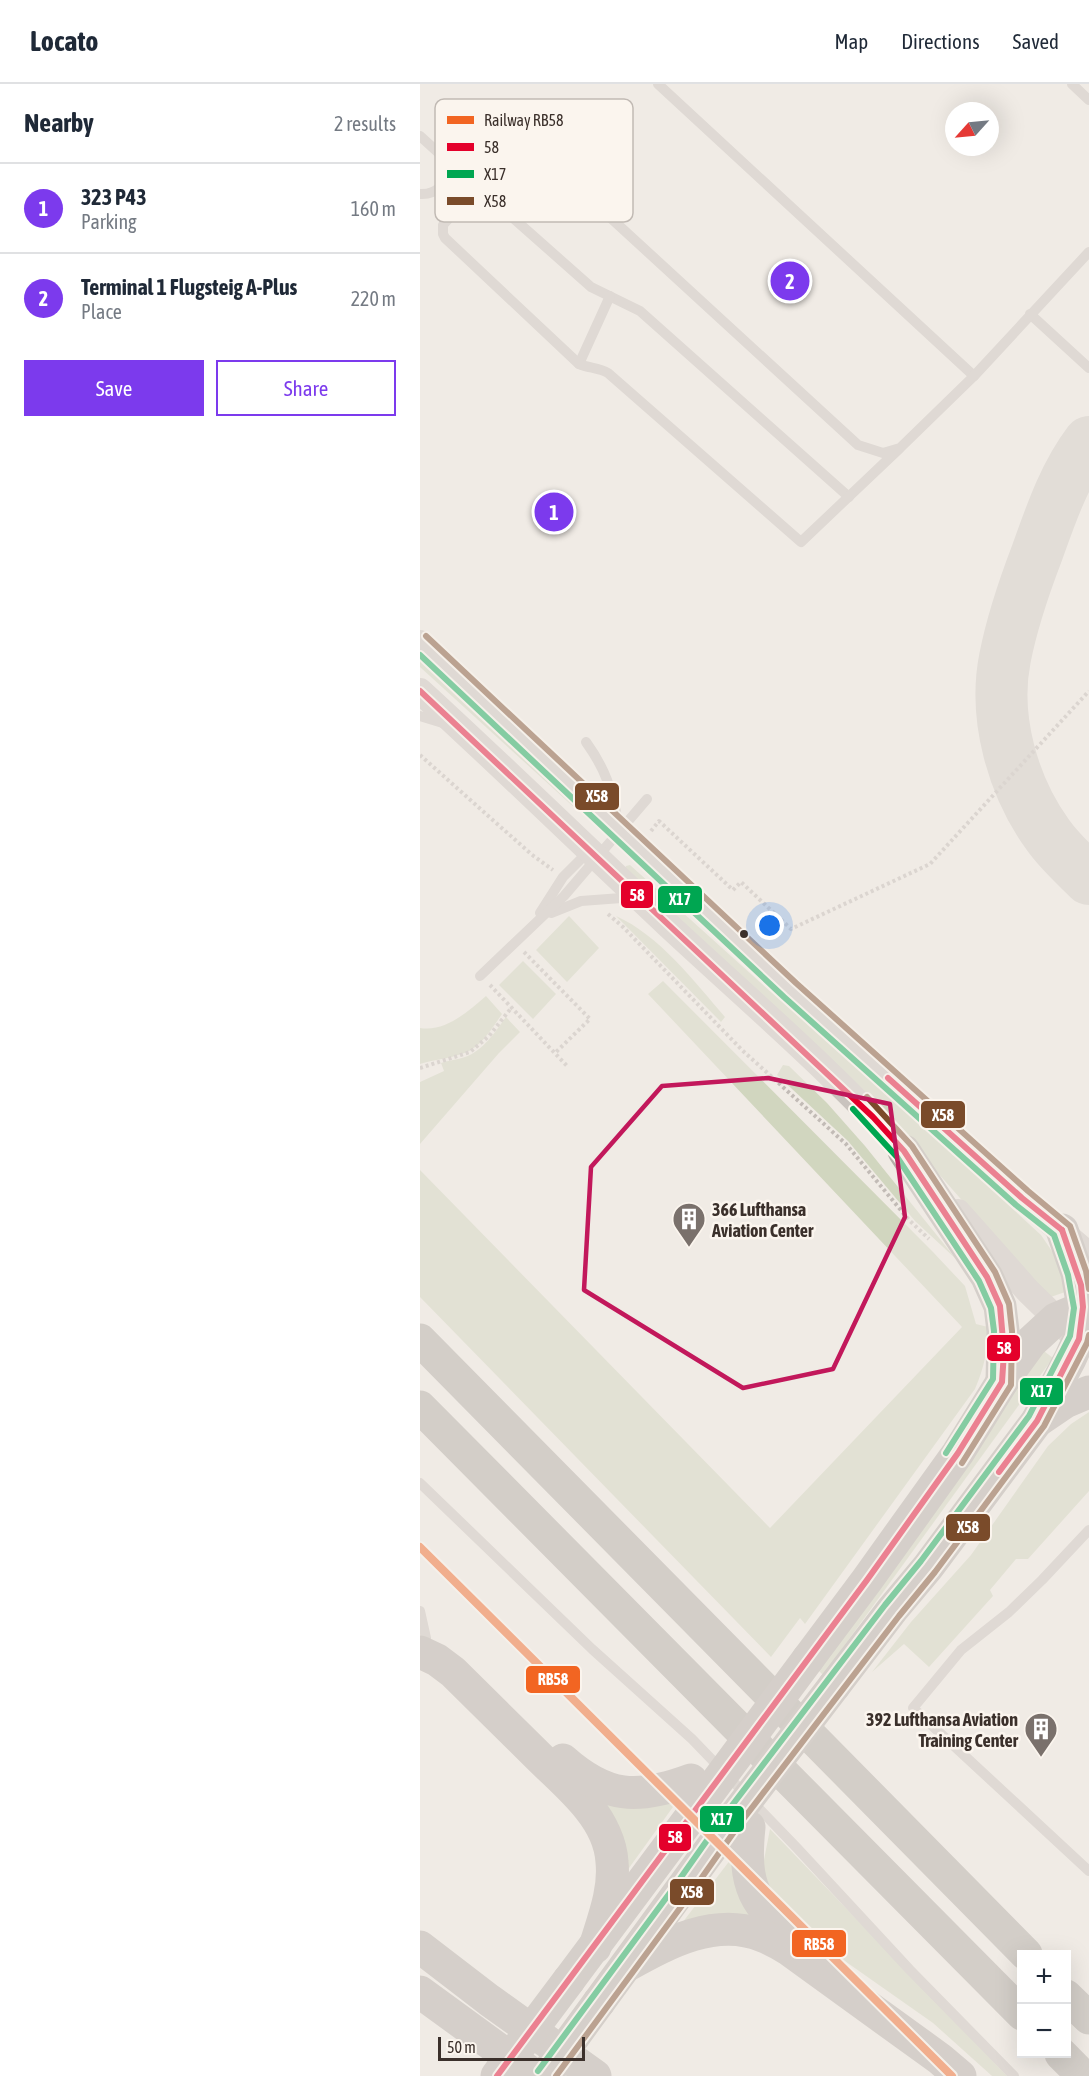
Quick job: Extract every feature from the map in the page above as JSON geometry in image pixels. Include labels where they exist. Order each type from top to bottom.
[{"type":"highway","points":[[904,1151],[987,1277],[1000,1306],[1003,1332],[1002,1382]]},
{"type":"highway","points":[[545,2076],[626,1966],[741,1822],[755,1791],[892,1610],[928,1568],[1037,1420],[1079,1324],[1079,1279],[1062,1230]]},
{"type":"highway","points":[[498,2076],[595,1947],[699,1788],[734,1758],[867,1580],[958,1453],[1002,1382],[1038,1334],[1079,1324]]},
{"type":"highway","points":[[420,1341],[1022,1950]]},
{"type":"highway","points":[[1037,1420],[1065,1402],[1089,1392]]},
{"type":"highway","points":[[420,1407],[1017,2009]]},
{"type":"highway","points":[[421,1634],[446,1649],[551,1750],[592,1782],[615,1791],[636,1794],[674,1786],[699,1788]]},
{"type":"highway","points":[[421,1634],[437,1660],[453,1672],[571,1788],[590,1809],[602,1828],[611,1855],[612,1881],[595,1947]]},
{"type":"highway","points":[[741,1822],[749,1874],[756,1896],[770,1917],[956,2056],[979,2076]]},
{"type":"highway","points":[[626,1966],[655,1950],[704,1931],[737,1930],[762,1935],[788,1948],[960,2076]]},
{"type":"highway","points":[[420,1947],[595,2076]]},
{"type":"highway","points":[[420,1992],[535,2076]]},
{"type":"highway","points":[[1071,2001],[1089,2018]]},
{"type":"highway","points":[[1065,2058],[1083,2076]]},
{"type":"street","points":[[420,643],[798,997],[1022,1198],[1089,1254]]},
{"type":"street","points":[[420,691],[845,1089],[904,1151],[1028,1291],[1079,1324]]},
{"type":"lane","points":[[657,84],[974,376]]},
{"type":"lane","points":[[1071,84],[1089,100]]},
{"type":"lane","points":[[420,136],[435,150]]},
{"type":"lane","points":[[420,194],[428,195],[435,192]]},
{"type":"lane","points":[[446,222],[443,225],[445,238],[579,363],[608,373],[801,542],[974,376],[1089,252]]},
{"type":"lane","points":[[518,222],[591,287],[640,311],[849,497]]},
{"type":"lane","points":[[615,222],[858,445],[883,453],[900,448]]},
{"type":"lane","points":[[579,363],[609,296]]},
{"type":"lane","points":[[1030,314],[1089,368]]},
{"type":"lane","points":[[420,716],[460,728]]},
{"type":"lane","points":[[586,742],[610,783],[628,838]]},
{"type":"lane","points":[[532,926],[563,877],[593,854],[628,838],[647,799]]},
{"type":"lane","points":[[480,976],[564,896],[593,854]]},
{"type":"lane","points":[[542,916],[572,904],[591,900],[638,897]]},
{"type":"lane","points":[[420,1483],[592,1649],[692,1739],[910,1970],[1014,2076]]},
{"type":"lane","points":[[1089,1530],[1009,1612],[961,1650],[914,1708],[1089,1871]]},
{"type":"path","points":[[628,838],[659,821],[733,890],[741,882],[791,929],[930,864],[1089,690]]},
{"type":"path","points":[[420,755],[531,854],[563,877]]},
{"type":"path","points":[[591,900],[622,927],[742,1050],[846,1144],[909,1220],[931,1240]]},
{"type":"path","points":[[515,943],[590,1019],[555,1053]]},
{"type":"path","points":[[480,976],[568,1067]]},
{"type":"path","points":[[420,1068],[470,1053],[481,1044],[512,1007]]},
{"type":"path","points":[[710,1017],[720,1023]]},
{"type":"path","points":[[774,1074],[780,1085]]},
{"type":"highlighted area","points":[[768,1078],[890,1104],[905,1217],[833,1369],[743,1388],[584,1290],[591,1167],[662,1086]]},
{"type":"green space","points":[[420,653],[582,805],[577,810],[420,667]]},
{"type":"green space","points":[[630,865],[771,992],[829,1039],[1041,1235],[1058,1260],[1068,1291],[1048,1298],[871,1097],[625,869]]},
{"type":"green space","points":[[569,916],[599,948],[567,982],[536,950]]},
{"type":"green space","points":[[616,916],[647,935],[675,960],[725,1017],[721,1022]]},
{"type":"green space","points":[[523,961],[556,994],[533,1019],[499,985]]},
{"type":"green space","points":[[663,981],[965,1286],[976,1324],[988,1327],[985,1359],[975,1389],[805,1624],[800,1618],[771,1657],[420,1297],[420,1170],[770,1528],[962,1327],[648,994]]},
{"type":"green space","points":[[486,996],[502,1014],[480,1043],[465,1053],[420,1064],[420,1028],[439,1027],[456,1020]]},
{"type":"green space","points":[[506,1017],[520,1032],[420,1144],[420,1082],[444,1071],[441,1063],[465,1057],[477,1050]]},
{"type":"green space","points":[[783,1065],[789,1066],[827,1103],[865,1146],[956,1259],[915,1221],[848,1141],[777,1075]]},
{"type":"green space","points":[[1040,1348],[1053,1358],[823,1675],[816,1668]]},
{"type":"green space","points":[[1089,1412],[1089,1491],[1028,1559],[1016,1559],[990,1590],[993,1596],[929,1667],[904,1644],[872,1672],[911,1622],[971,1555],[1048,1446],[1071,1424]]},
{"type":"green space","points":[[601,1798],[678,1800],[624,1875]]},
{"type":"green space","points":[[770,1829],[1007,2076],[992,2076],[933,2023],[795,1926],[761,1875]]},
{"type":"green space","points":[[737,1851],[760,1917],[676,1931]]},
{"type":"taxiway","points":[[1089,442],[1072,468],[1059,495],[1023,592],[1011,631],[1002,681],[1004,728],[1016,774],[1025,796],[1053,841],[1089,879]]},
{"type":"rail line","name":"RB58","points":[[420,1547],[952,2076]]},
{"type":"transit line","name":"X58","points":[[426,636],[796,983],[1070,1226],[1086,1271],[1089,1289]]},
{"type":"transit line","name":"X17","points":[[420,655],[784,997],[1016,1205],[1054,1235],[1068,1275],[1074,1308],[1070,1336],[1029,1416],[921,1561],[727,1812],[538,2071]]},
{"type":"transit line","name":"58","points":[[420,691],[873,1117],[904,1151],[987,1277],[1000,1306],[1004,1352],[1002,1382],[958,1453],[867,1580],[497,2076]]},
{"type":"transit line","name":"58","points":[[888,1078],[1022,1198],[1062,1230]]},
{"type":"transit line","name":"X58","points":[[867,1097],[912,1146],[995,1272],[1009,1304],[1012,1331],[1011,1385],[962,1463]]},
{"type":"transit line","name":"X17","points":[[853,1109],[897,1157],[979,1281],[991,1308],[994,1331],[993,1379],[946,1453]]},
{"type":"transit line","name":"58","points":[[999,1472],[1037,1421],[1079,1339],[1083,1307],[1081,1285],[1062,1230]]},
{"type":"transit line","name":"X58","points":[[556,2076],[741,1822],[935,1572],[1044,1426],[1089,1335]]},
{"type":"place","name":"Terminal 1 Flugsteig A-Plus","points":[[790,281]]},
{"type":"place","name":"323 P43","points":[[554,512]]},
{"type":"place","name":"366 Lufthansa Aviation Center","points":[[689,1248]]},
{"type":"place","name":"392 Lufthansa Aviation Training Center","points":[[1041,1758]]}]
